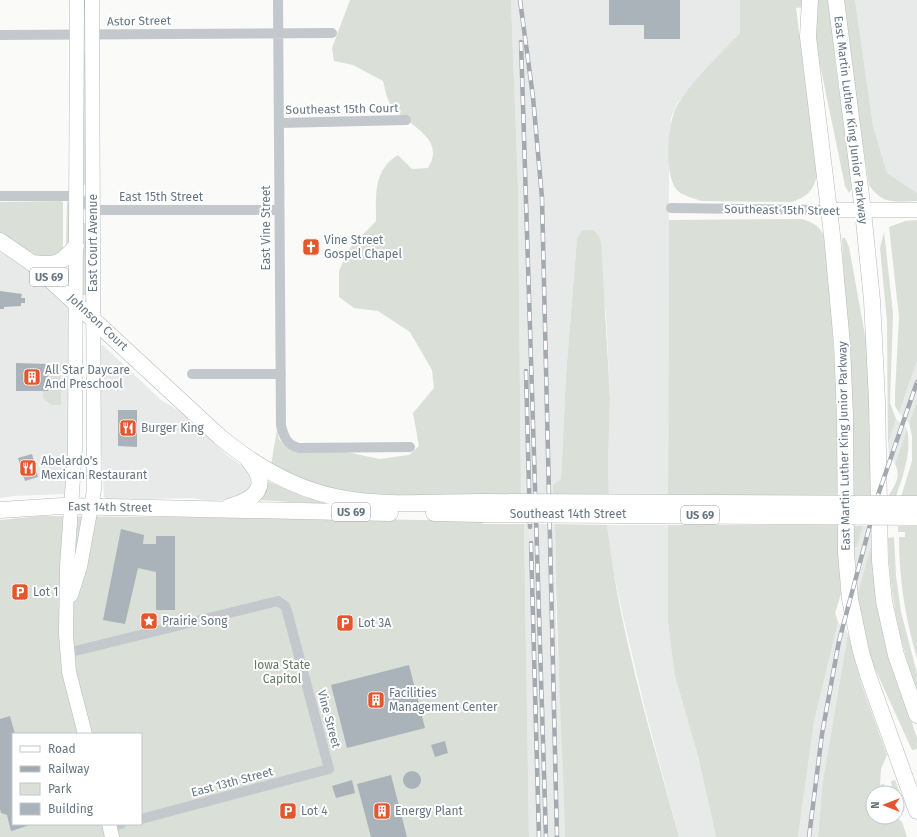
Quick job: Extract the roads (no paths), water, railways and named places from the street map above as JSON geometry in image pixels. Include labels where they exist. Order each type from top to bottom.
[{"type":"main road","name":"East Martin Luther King Junior Parkway","points":[[810,0],[808,37],[829,210],[842,358],[846,430],[846,553],[850,599],[859,646],[869,678],[913,787],[917,812]]},
{"type":"main road","name":"East Martin Luther King Junior Parkway","points":[[836,0],[863,210],[875,345],[880,561],[884,601],[896,655],[917,715]]},
{"type":"main road","name":"Johnson Court","points":[[0,241],[32,262],[76,301],[220,437],[244,457]]},
{"type":"main road","points":[[32,262],[48,265],[60,262],[65,259],[76,246]]},
{"type":"main road","points":[[220,509],[241,503],[250,498],[258,489],[260,480],[258,471],[244,457]]},
{"type":"main road","name":"Southeast 14th Street","points":[[244,457],[289,482],[336,497],[384,502],[482,508],[917,516]]},
{"type":"main road","name":"Southeast 14th Street","points":[[220,509],[917,504]]},
{"type":"main road","name":"East 14th Street","points":[[0,510],[72,506],[92,508],[220,509]]},
{"type":"street","name":"East Court Avenue","points":[[77,0],[76,449],[67,567],[67,653],[69,672],[85,733]]},
{"type":"street","name":"East Court Avenue","points":[[68,604],[80,567],[92,508],[94,466],[92,0]]},
{"type":"street","name":"East Vine Street","points":[[278,0],[281,426],[287,442],[299,448],[410,447]]},
{"type":"street","name":"Astor Street","points":[[0,35],[332,33]]},
{"type":"street","name":"Southeast 15th Court","points":[[279,123],[406,120]]},
{"type":"street","points":[[0,196],[77,196],[93,210]]},
{"type":"street","name":"Southeast 15th Street","points":[[671,208],[917,210]]},
{"type":"street","name":"East 15th Street","points":[[93,210],[279,210]]},
{"type":"street","points":[[192,374],[281,374]]},
{"type":"street","name":"Vine Street","points":[[67,653],[278,601],[285,606],[329,769]]},
{"type":"street","name":"East 13th Street","points":[[142,819],[329,769]]},
{"type":"railway","points":[[520,0],[533,97],[542,198],[557,837]]},
{"type":"railway","points":[[521,42],[546,837]]},
{"type":"railway","points":[[526,371],[530,527]]},
{"type":"railway","points":[[809,837],[822,734],[839,641],[878,495],[917,382]]},
{"type":"railway","points":[[531,543],[539,837]]},
{"type":"place","name":"Vine Street Gospel Chapel","points":[[311,247]]},
{"type":"place","name":"All Star Daycare And Preschool","points":[[32,377]]},
{"type":"place","name":"Burger King","points":[[128,428]]},
{"type":"place","name":"Abelardo's Mexican Restaurant","points":[[28,468]]},
{"type":"place","name":"Lot 1","points":[[20,592]]},
{"type":"place","name":"Prairie Song","points":[[149,621]]},
{"type":"place","name":"Lot 3A","points":[[345,623]]},
{"type":"place","name":"Facilities Management Center","points":[[376,700]]},
{"type":"place","name":"Lot 4","points":[[288,811]]},
{"type":"place","name":"Energy Plant","points":[[382,811]]},
{"type":"park label","name":"Iowa State Capitol","points":[[282,672]]}]
